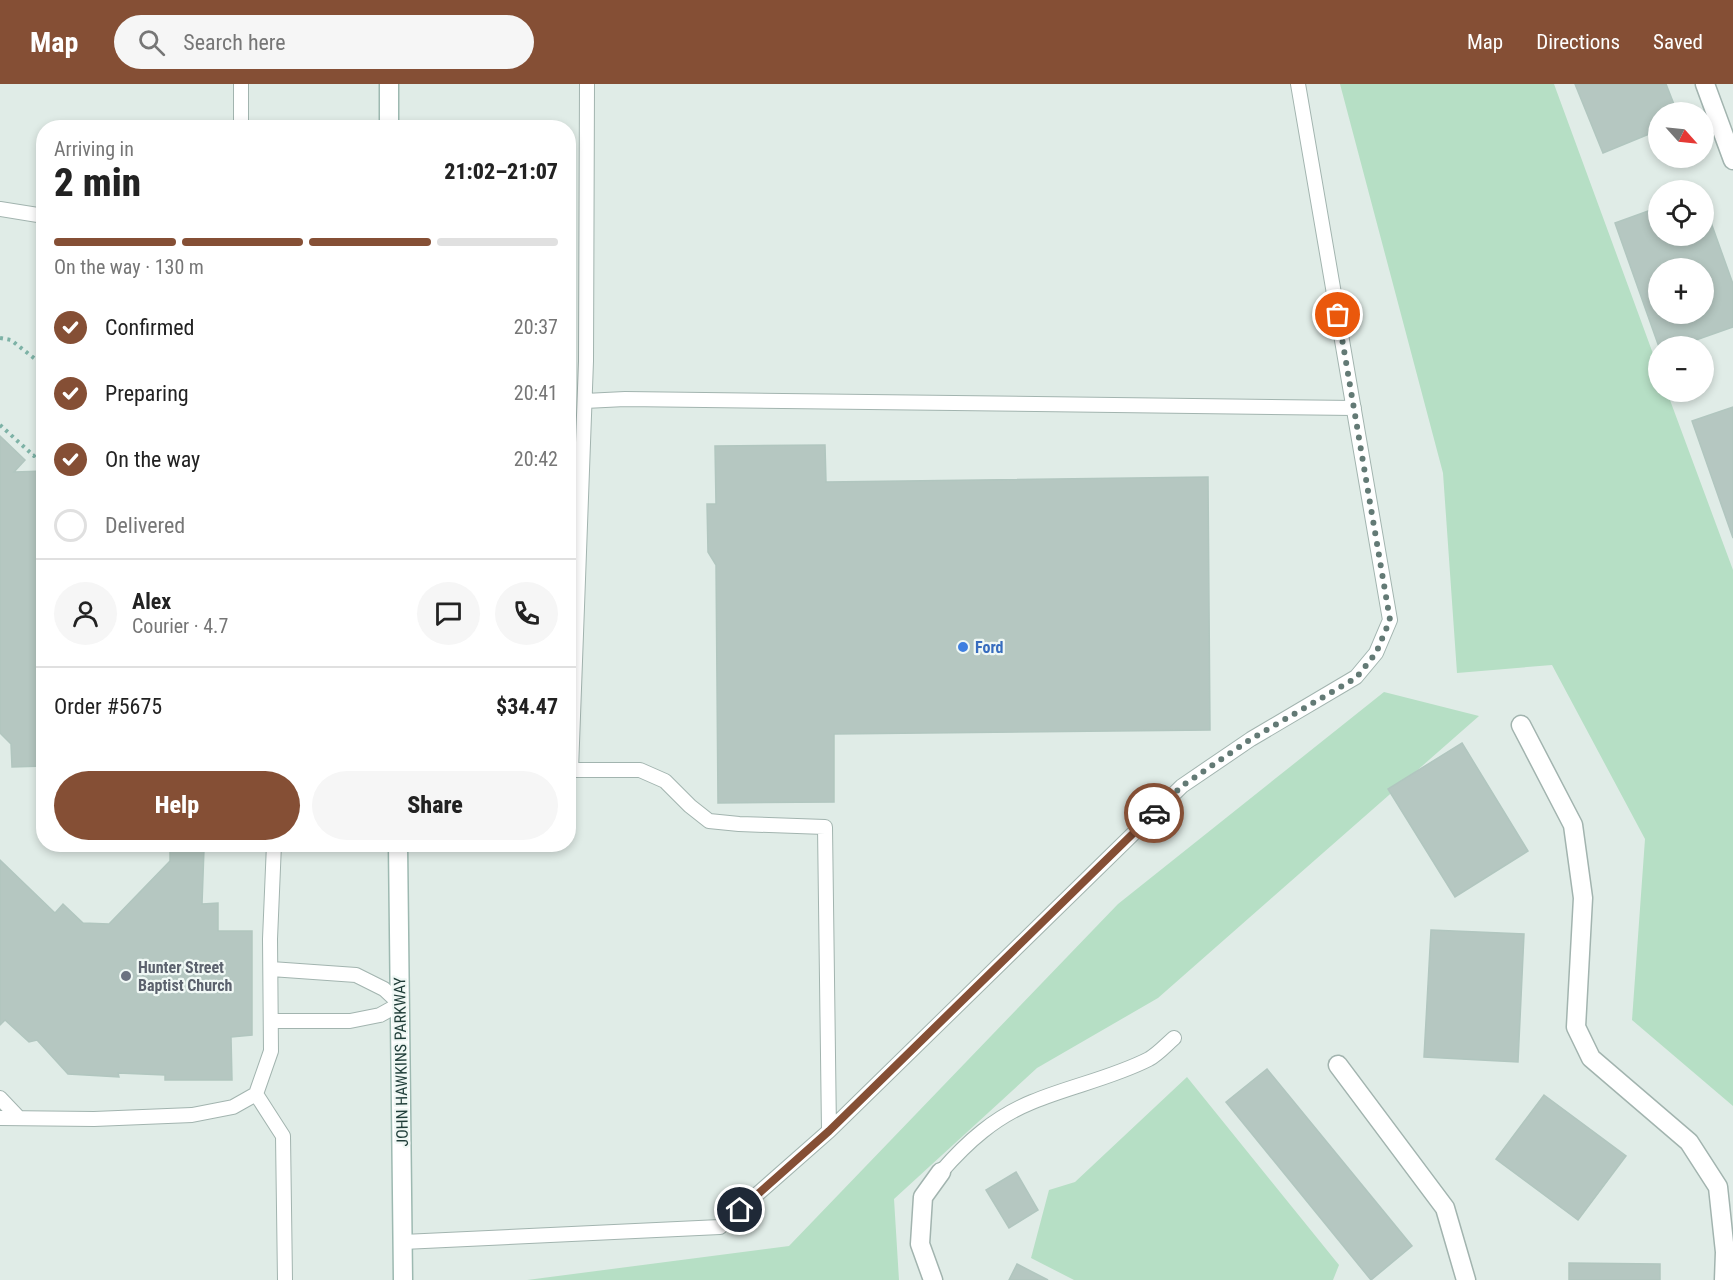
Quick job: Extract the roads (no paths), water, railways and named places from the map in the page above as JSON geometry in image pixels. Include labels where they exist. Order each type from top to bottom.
[{"type":"street","points":[[389,84],[389,120]]},
{"type":"street","points":[[1705,84],[1733,160]]},
{"type":"street","points":[[1521,724],[1572,825],[1584,898],[1576,1027],[1591,1058],[1689,1142],[1718,1187],[1725,1252],[1724,1280]]},
{"type":"street","name":"JOHN HAWKINS PARKWAY","points":[[398,852],[403,1280]]},
{"type":"street","points":[[1338,1065],[1445,1208],[1466,1280]]},
{"type":"street","points":[[933,1280],[920,1244],[922,1197],[941,1172]]},
{"type":"lane","points":[[241,84],[241,120]]},
{"type":"lane","points":[[576,622],[585,401],[587,84]]},
{"type":"lane","points":[[403,1242],[720,1227],[829,1131],[1182,786],[1251,739],[1356,678],[1376,653],[1390,620],[1298,84]]},
{"type":"lane","points":[[0,209],[36,215]]},
{"type":"lane","points":[[585,401],[625,399],[1354,408]]},
{"type":"lane","points":[[576,770],[640,770],[665,781],[709,821],[825,827],[829,1131]]},
{"type":"lane","points":[[0,1118],[94,1119],[192,1116],[232,1107],[256,1094],[271,1051],[270,939],[274,852]]},
{"type":"lane","points":[[271,969],[356,975],[384,989],[400,1004],[380,1015],[350,1021],[272,1021]]},
{"type":"lane","points":[[941,1172],[962,1148],[1000,1118],[1033,1101],[1083,1086],[1151,1058],[1174,1038]]},
{"type":"lane","points":[[256,1094],[283,1136],[285,1280]]},
{"type":"lane","points":[[0,1098],[19,1118]]},
{"type":"place","name":"Ford","points":[[963,647]]},
{"type":"place","name":"Hunter Street Baptist Church","points":[[126,976]]}]
